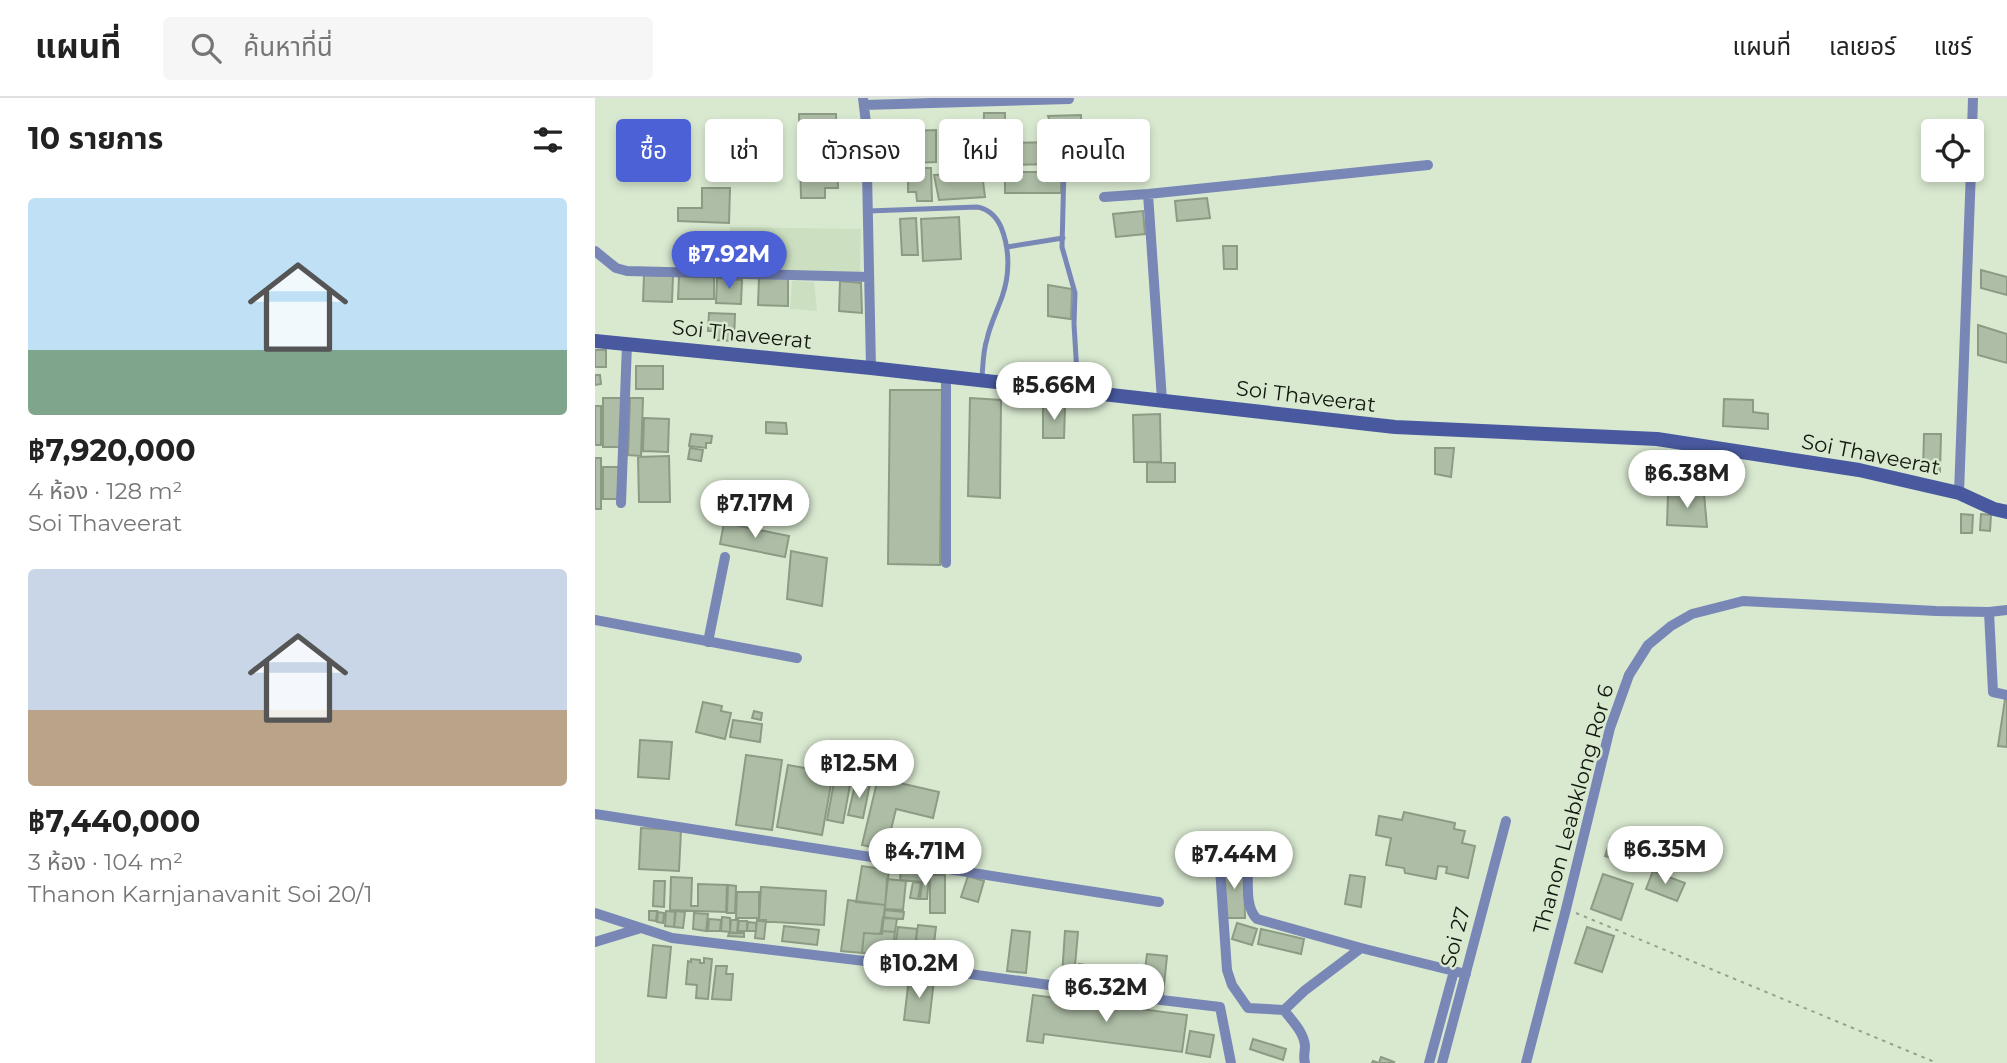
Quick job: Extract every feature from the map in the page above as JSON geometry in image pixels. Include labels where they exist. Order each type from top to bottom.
[{"type":"street","points":[[1972,119],[1973,98]]},
{"type":"street","points":[[871,368],[864,101],[1069,99]]},
{"type":"street","points":[[1104,197],[1428,165]]},
{"type":"street","points":[[1959,493],[1971,182]]},
{"type":"street","points":[[1148,194],[1162,400]]},
{"type":"street","points":[[595,251],[616,268],[627,271],[869,278]]},
{"type":"street","name":"Soi Thaveerat","points":[[595,341],[1078,390],[1395,427],[1657,439],[1859,470],[1959,493],[2007,512]]},
{"type":"street","points":[[621,503],[627,344]]},
{"type":"street","points":[[946,376],[946,563]]},
{"type":"street","points":[[708,642],[725,558]]},
{"type":"street","name":"Thanon Leabklong Ror 6","points":[[1526,1063],[1608,739],[1625,685],[1648,645],[1671,626],[1692,614],[1743,601],[1989,612],[2007,610]]},
{"type":"street","points":[[1989,612],[1993,692],[2007,695]]},
{"type":"street","points":[[595,620],[797,658]]},
{"type":"street","points":[[595,814],[1159,902]]},
{"type":"street","name":"Soi 27","points":[[1442,1063],[1460,972],[1506,821]]},
{"type":"street","points":[[1248,1008],[1232,985],[1227,970],[1219,854],[1247,859],[1250,905],[1252,914],[1257,919],[1460,972],[1429,1063]]},
{"type":"street","points":[[595,913],[672,938],[1220,1007],[1284,1010],[1304,991],[1361,948]]},
{"type":"street","points":[[595,942],[641,928]]},
{"type":"street","points":[[1220,1007],[1231,1063]]},
{"type":"street","points":[[1284,1010],[1301,1033],[1305,1046],[1305,1063]]},
{"type":"lane","points":[[1064,182],[1063,255],[1075,293],[1078,390]]},
{"type":"lane","points":[[868,211],[977,207],[985,208],[998,221],[1007,247],[1003,295],[986,340],[982,380]]},
{"type":"lane","points":[[1007,247],[1063,237]]},
{"type":"path","points":[[1566,909],[1937,1063]]},
{"type":"shaded area","points":[[730,227],[861,229],[860,273],[726,271],[724,265],[688,264],[688,247],[729,247]]},
{"type":"shaded area","points":[[792,281],[814,282],[817,311],[790,309]]},
{"type":"building","points":[[984,113],[1005,113],[1005,119],[984,119]]},
{"type":"building","points":[[799,114],[836,114],[836,119],[799,119]]},
{"type":"building","points":[[1081,115],[1081,119],[1049,119],[1048,116]]},
{"type":"building","points":[[925,130],[936,130],[936,162],[925,162]]},
{"type":"building","points":[[1037,142],[1037,164],[1023,165],[1023,143]]},
{"type":"building","points":[[925,168],[931,168],[932,201],[917,201],[916,192],[908,192],[908,182],[925,182]]},
{"type":"building","points":[[1023,172],[1037,172],[1037,182],[1061,182],[1061,193],[1005,193],[1005,182],[1023,182]]},
{"type":"building","points":[[934,175],[939,175],[939,182],[983,182],[985,197],[939,200]]},
{"type":"building","points":[[801,182],[838,182],[838,188],[825,188],[825,198],[801,198]]},
{"type":"building","points":[[702,188],[730,188],[729,223],[678,221],[678,208],[702,208]]},
{"type":"building","points":[[1207,198],[1210,218],[1177,221],[1175,201]]},
{"type":"building","points":[[1143,211],[1145,234],[1116,237],[1113,214]]},
{"type":"building","points":[[959,217],[961,259],[923,261],[921,219]]},
{"type":"building","points":[[916,218],[918,255],[902,255],[900,219]]},
{"type":"building","points":[[1223,246],[1237,246],[1237,269],[1224,269]]},
{"type":"building","points":[[1981,270],[2007,277],[2007,295],[1981,288]]},
{"type":"building","points":[[644,275],[673,276],[672,302],[643,301]]},
{"type":"building","points":[[679,276],[714,277],[714,299],[678,299]]},
{"type":"building","points":[[759,277],[788,278],[788,306],[758,305]]},
{"type":"building","points":[[717,278],[742,280],[741,304],[716,303]]},
{"type":"building","points":[[840,281],[861,283],[862,313],[839,311]]},
{"type":"building","points":[[1048,285],[1072,289],[1071,319],[1048,316]]},
{"type":"building","points":[[709,313],[735,314],[734,341],[715,340],[716,331],[708,331]]},
{"type":"building","points":[[1978,325],[2007,334],[2007,363],[1978,355]]},
{"type":"building","points":[[595,350],[606,350],[606,367],[595,367]]},
{"type":"building","points":[[636,366],[663,366],[663,389],[636,389]]},
{"type":"building","points":[[595,375],[600,375],[601,384],[595,385]]},
{"type":"building","points":[[890,390],[942,390],[940,565],[888,564]]},
{"type":"building","points":[[603,398],[621,398],[621,447],[603,447]]},
{"type":"building","points":[[630,398],[643,398],[641,456],[628,455]]},
{"type":"building","points":[[970,398],[1001,400],[1000,498],[968,496]]},
{"type":"building","points":[[1724,399],[1753,400],[1753,412],[1768,414],[1768,429],[1723,426]]},
{"type":"building","points":[[595,406],[601,406],[601,445],[595,445]]},
{"type":"building","points":[[1043,407],[1065,407],[1064,438],[1043,438]]},
{"type":"building","points":[[1160,414],[1161,462],[1134,462],[1133,415]]},
{"type":"building","points":[[644,418],[669,419],[668,452],[643,451]]},
{"type":"building","points":[[766,422],[786,423],[787,434],[766,433]]},
{"type":"building","points":[[691,434],[712,436],[711,443],[706,443],[706,448],[689,446]]},
{"type":"building","points":[[1924,434],[1941,434],[1940,472],[1923,471]]},
{"type":"building","points":[[690,448],[703,450],[701,461],[688,459]]},
{"type":"building","points":[[1435,448],[1454,448],[1451,477],[1435,474]]},
{"type":"building","points":[[669,456],[670,502],[639,502],[638,457]]},
{"type":"building","points":[[595,458],[601,458],[601,509],[595,509]]},
{"type":"building","points":[[1147,462],[1175,463],[1175,482],[1147,482]]},
{"type":"building","points":[[603,467],[619,467],[619,499],[603,499]]},
{"type":"building","points":[[1668,493],[1704,494],[1707,527],[1667,525]]},
{"type":"building","points":[[1961,514],[1973,515],[1972,533],[1961,533]]},
{"type":"building","points":[[1981,514],[1991,515],[1990,531],[1980,530]]},
{"type":"building","points":[[724,523],[789,536],[785,557],[720,544]]},
{"type":"building","points":[[791,551],[827,558],[822,606],[787,599]]},
{"type":"building","points":[[2005,699],[2007,700],[2007,747],[1998,746]]},
{"type":"building","points":[[703,702],[722,706],[721,711],[731,713],[725,739],[696,732]]},
{"type":"building","points":[[754,711],[762,713],[761,720],[752,718]]},
{"type":"building","points":[[733,720],[762,724],[760,742],[730,737]]},
{"type":"building","points":[[640,740],[672,742],[669,779],[638,777]]},
{"type":"building","points":[[746,755],[782,760],[772,830],[736,825]]},
{"type":"building","points":[[788,765],[833,773],[822,835],[777,827]]},
{"type":"building","points":[[878,778],[939,792],[933,818],[896,809],[886,850],[862,845]]},
{"type":"building","points":[[856,781],[870,784],[863,818],[848,815]]},
{"type":"building","points":[[834,782],[850,785],[843,823],[827,820]]},
{"type":"building","points":[[1404,812],[1455,823],[1454,829],[1465,831],[1462,843],[1475,846],[1468,878],[1446,873],[1447,867],[1438,866],[1436,879],[1405,873],[1404,868],[1386,865],[1391,838],[1376,835],[1379,816],[1402,820]]},
{"type":"building","points":[[641,828],[681,830],[679,871],[639,869]]},
{"type":"building","points":[[1611,838],[1647,849],[1642,867],[1605,856]]},
{"type":"building","points":[[1244,863],[1245,918],[1224,918],[1223,864]]},
{"type":"building","points":[[862,866],[889,870],[885,905],[856,902]]},
{"type":"building","points":[[901,870],[924,872],[923,882],[900,880]]},
{"type":"building","points":[[1653,871],[1685,883],[1677,901],[1646,889]]},
{"type":"building","points":[[1603,874],[1633,884],[1621,920],[1591,909]]},
{"type":"building","points":[[930,875],[945,875],[945,913],[930,913]]},
{"type":"building","points":[[1350,875],[1365,877],[1361,907],[1345,904]]},
{"type":"building","points":[[968,876],[984,881],[978,902],[961,897]]},
{"type":"building","points":[[671,877],[692,878],[691,906],[698,906],[698,884],[727,885],[726,912],[670,910]]},
{"type":"building","points":[[923,877],[929,878],[927,899],[920,899]]},
{"type":"building","points":[[887,879],[906,881],[903,910],[885,909]]},
{"type":"building","points":[[654,881],[665,881],[664,907],[653,906]]},
{"type":"building","points":[[913,882],[921,883],[918,899],[910,898]]},
{"type":"building","points":[[728,885],[736,886],[735,913],[727,913]]},
{"type":"building","points":[[761,887],[826,891],[824,925],[759,921]]},
{"type":"building","points":[[737,892],[759,892],[759,918],[736,918]]},
{"type":"building","points":[[848,900],[885,905],[882,934],[864,933],[862,953],[841,951]]},
{"type":"building","points":[[885,910],[904,912],[903,919],[884,918]]},
{"type":"building","points":[[649,911],[657,911],[656,921],[649,920]]},
{"type":"building","points":[[666,911],[675,912],[674,927],[665,926]]},
{"type":"building","points":[[676,911],[685,912],[683,928],[674,927]]},
{"type":"building","points":[[658,912],[664,913],[663,923],[657,922]]},
{"type":"building","points":[[694,913],[708,914],[706,931],[693,929]]},
{"type":"building","points":[[722,917],[730,918],[730,932],[721,931]]},
{"type":"building","points":[[883,917],[897,919],[895,932],[881,931]]},
{"type":"building","points":[[709,919],[721,920],[720,931],[708,931]]},
{"type":"building","points":[[731,920],[738,920],[737,933],[730,932]]},
{"type":"building","points":[[757,920],[766,920],[764,939],[755,938]]},
{"type":"building","points":[[739,921],[747,921],[747,931],[738,931]]},
{"type":"building","points":[[748,922],[756,923],[756,931],[747,931]]},
{"type":"building","points":[[1237,923],[1257,929],[1252,945],[1232,939]]},
{"type":"building","points":[[918,925],[936,927],[932,960],[914,957]]},
{"type":"building","points":[[784,926],[819,930],[817,945],[782,941]]},
{"type":"building","points":[[898,927],[917,929],[914,957],[894,955]]},
{"type":"building","points":[[1587,927],[1614,936],[1602,972],[1575,963]]},
{"type":"building","points":[[1261,929],[1304,939],[1301,954],[1258,944]]},
{"type":"building","points":[[1012,930],[1030,932],[1026,973],[1007,971]]},
{"type":"building","points":[[881,931],[895,932],[892,957],[862,953],[864,933],[880,934]]},
{"type":"building","points":[[1065,931],[1078,932],[1074,977],[1062,976]]},
{"type":"building","points":[[729,933],[744,933],[744,937],[728,936]]},
{"type":"building","points":[[653,945],[671,947],[666,998],[648,996]]},
{"type":"building","points":[[1147,954],[1167,956],[1163,996],[1142,994]]},
{"type":"building","points":[[704,958],[712,959],[708,999],[696,998],[697,985],[686,984],[688,961],[700,960],[700,963],[704,963]]},
{"type":"building","points":[[1079,964],[1099,967],[1097,982],[1077,980]]},
{"type":"building","points":[[716,966],[727,966],[726,974],[733,974],[731,1000],[712,999]]},
{"type":"building","points":[[909,978],[934,980],[929,1023],[904,1020]]},
{"type":"building","points":[[1033,995],[1187,1015],[1182,1052],[1044,1034],[1043,1043],[1027,1041]]},
{"type":"building","points":[[1190,1031],[1214,1035],[1210,1057],[1186,1053]]},
{"type":"building","points":[[1253,1039],[1286,1049],[1283,1060],[1250,1049]]},
{"type":"building","points":[[1381,1057],[1394,1062],[1393,1063],[1379,1063]]}]
